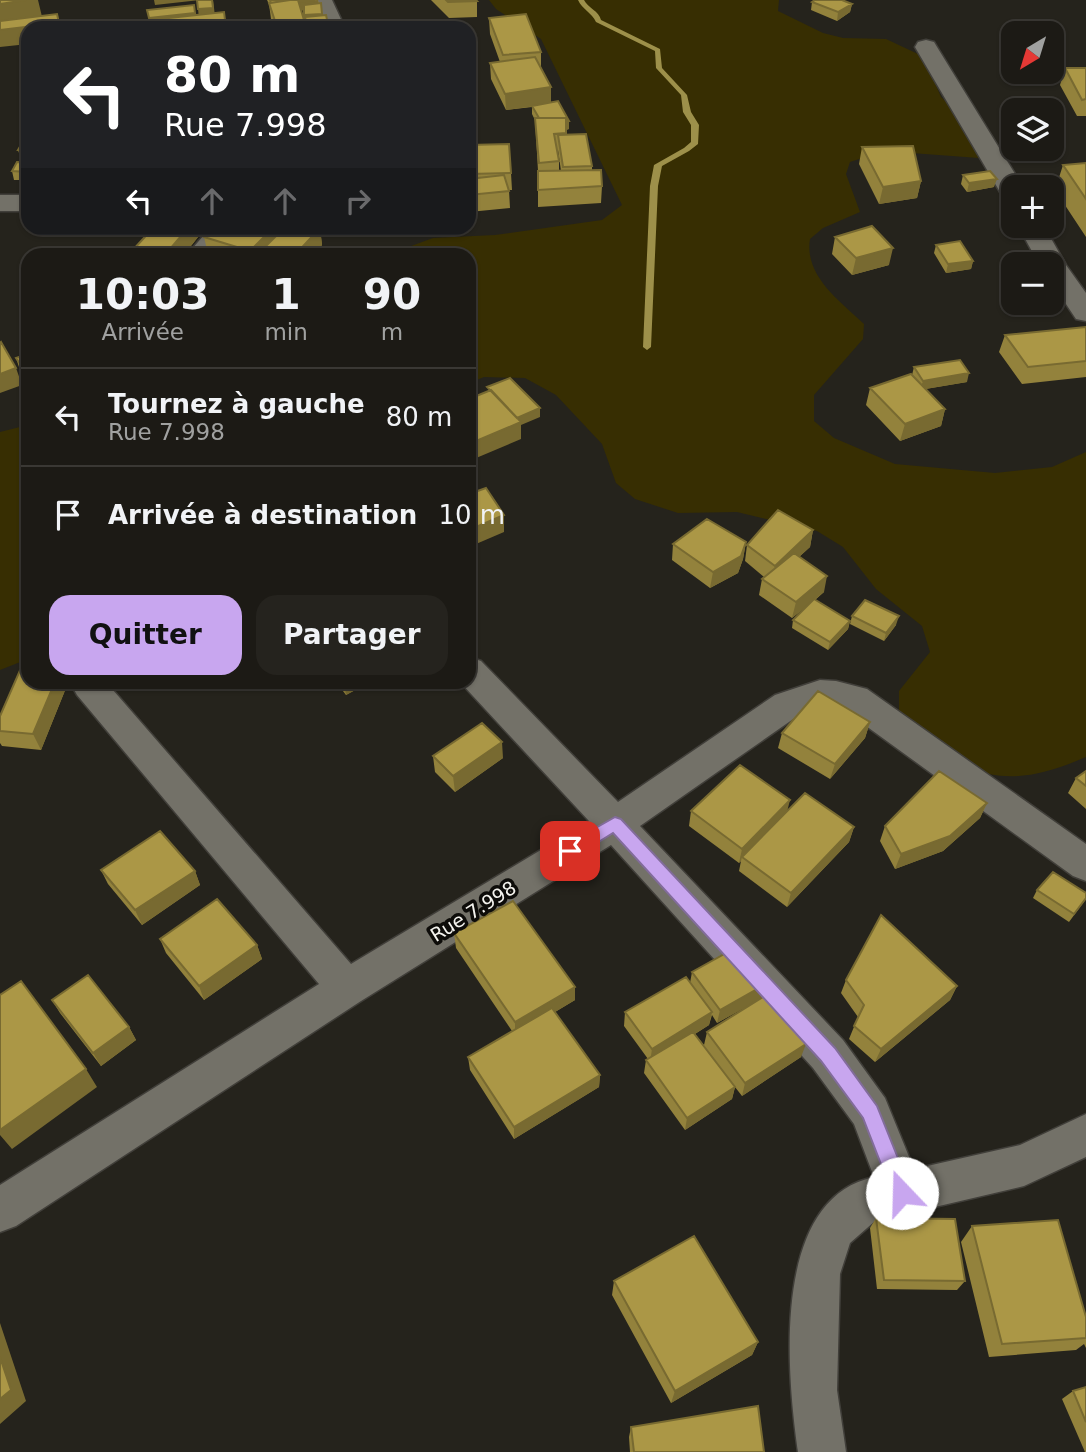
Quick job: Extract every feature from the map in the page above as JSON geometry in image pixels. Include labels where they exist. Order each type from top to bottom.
[{"type":"street","points":[[321,0],[331,21]]},
{"type":"street","points":[[926,47],[1003,175]]},
{"type":"street","points":[[0,203],[21,202]]},
{"type":"street","points":[[1041,238],[1054,252]]},
{"type":"street","points":[[1064,264],[1086,313]]},
{"type":"street","points":[[476,677],[828,1054],[870,1112],[902,1193]]},
{"type":"street","points":[[92,689],[347,988]]},
{"type":"street","name":"Rue 7.998","points":[[0,1210],[347,988],[615,824],[787,705],[810,694],[829,692],[855,699],[1086,864]]},
{"type":"street","points":[[822,1452],[813,1390],[817,1274],[833,1229],[864,1201],[1024,1165],[1086,1135]]},
{"type":"shaded area","points":[[489,0],[779,0],[778,11],[823,33],[843,38],[886,39],[918,54],[927,64],[941,97],[964,119],[979,158],[884,151],[850,162],[846,174],[860,212],[823,228],[810,239],[810,252],[818,276],[826,287],[864,324],[863,339],[814,395],[814,421],[834,438],[895,464],[995,473],[1052,467],[1086,452],[1086,757],[1042,772],[1012,776],[982,772],[959,763],[899,713],[899,691],[930,652],[922,626],[876,589],[843,547],[817,531],[737,512],[678,513],[635,499],[616,483],[602,444],[556,395],[525,378],[484,377],[476,380],[476,248],[406,248],[433,238],[495,235],[602,220],[622,205],[541,39],[496,9]]},
{"type":"shaded area","points":[[21,427],[21,662],[0,670],[0,432]]},
{"type":"building","points":[[0,0],[26,0],[0,4]]},
{"type":"building","points":[[197,0],[212,0],[213,8],[198,9]]},
{"type":"building","points":[[298,0],[304,20],[275,21],[269,3]]},
{"type":"building","points":[[446,0],[476,0],[477,1],[448,2]]},
{"type":"building","points":[[842,0],[852,4],[838,12],[812,2]]},
{"type":"building","points":[[321,3],[322,14],[304,15],[304,5]]},
{"type":"building","points":[[194,5],[195,13],[149,18],[147,10]]},
{"type":"building","points":[[224,12],[225,21],[170,21],[169,18]]},
{"type":"building","points":[[57,14],[59,21],[21,21],[21,28],[0,30],[0,21]]},
{"type":"building","points":[[526,14],[541,52],[503,55],[489,18]]},
{"type":"building","points":[[326,15],[327,21],[306,21],[305,17]]},
{"type":"building","points":[[535,57],[551,87],[505,94],[490,63]]},
{"type":"building","points":[[1065,68],[1086,68],[1086,99],[1082,100]]},
{"type":"building","points":[[558,101],[569,121],[566,121],[566,118],[539,118],[532,106]]},
{"type":"building","points":[[535,118],[566,118],[566,133],[554,134],[559,161],[539,163]]},
{"type":"building","points":[[586,134],[592,166],[563,167],[558,135]]},
{"type":"building","points":[[509,144],[511,173],[476,174],[476,145]]},
{"type":"building","points":[[913,146],[921,181],[883,187],[862,147]]},
{"type":"building","points":[[17,162],[21,162],[21,172],[12,171]]},
{"type":"building","points":[[1086,163],[1086,199],[1063,165]]},
{"type":"building","points":[[601,170],[602,186],[538,190],[538,171]]},
{"type":"building","points":[[990,171],[997,179],[969,183],[963,175]]},
{"type":"building","points":[[504,175],[509,191],[476,194],[476,178]]},
{"type":"building","points":[[872,226],[893,248],[856,258],[835,237]]},
{"type":"building","points":[[147,235],[182,235],[171,248],[135,248]]},
{"type":"building","points":[[266,235],[253,248],[240,248],[204,237]]},
{"type":"building","points":[[277,235],[314,235],[301,248],[264,248]]},
{"type":"building","points":[[960,241],[973,261],[948,264],[936,245]]},
{"type":"building","points":[[1086,327],[1086,361],[1028,367],[1005,335]]},
{"type":"building","points":[[0,343],[16,368],[0,374]]},
{"type":"building","points":[[960,360],[969,373],[923,381],[914,367]]},
{"type":"building","points":[[911,374],[945,409],[905,424],[870,388]]},
{"type":"building","points":[[510,378],[540,408],[517,418],[487,387]]},
{"type":"building","points":[[491,390],[521,422],[476,441],[476,396]]},
{"type":"building","points":[[486,488],[504,515],[476,527],[476,492]]},
{"type":"building","points":[[778,510],[813,530],[775,566],[747,545]]},
{"type":"building","points":[[707,519],[746,542],[741,556],[713,572],[673,544]]},
{"type":"building","points":[[794,553],[827,576],[796,602],[762,579]]},
{"type":"building","points":[[814,599],[850,621],[830,642],[793,620]]},
{"type":"building","points":[[865,600],[899,616],[886,633],[852,616]]},
{"type":"building","points":[[21,668],[21,689],[52,689],[33,734],[0,731],[0,716]]},
{"type":"building","points":[[818,691],[870,722],[835,764],[782,733]]},
{"type":"building","points":[[482,723],[502,742],[453,776],[433,756]]},
{"type":"building","points":[[740,765],[790,800],[742,849],[691,811]]},
{"type":"building","points":[[939,771],[987,803],[950,836],[901,854],[885,826]]},
{"type":"building","points":[[1086,771],[1086,786],[1076,778]]},
{"type":"building","points":[[805,793],[854,827],[791,893],[742,857]]},
{"type":"building","points":[[160,831],[195,871],[135,910],[101,870]]},
{"type":"building","points":[[1053,872],[1086,893],[1086,898],[1074,914],[1037,890]]},
{"type":"building","points":[[217,899],[257,945],[199,986],[160,939]]},
{"type":"building","points":[[513,901],[575,987],[515,1022],[454,933]]},
{"type":"building","points":[[881,915],[957,986],[881,1049],[854,1026],[864,1005],[846,980]]},
{"type":"building","points":[[737,947],[766,984],[720,1010],[692,972]]},
{"type":"building","points":[[88,975],[129,1027],[93,1053],[52,1000]]},
{"type":"building","points":[[686,977],[712,1012],[652,1049],[625,1012]]},
{"type":"building","points":[[21,981],[86,1069],[0,1130],[0,995]]},
{"type":"building","points":[[766,995],[806,1044],[745,1083],[707,1032]]},
{"type":"building","points":[[552,1008],[600,1075],[514,1127],[468,1057]]},
{"type":"building","points":[[693,1032],[735,1087],[687,1118],[646,1060]]},
{"type":"building","points":[[876,1218],[955,1219],[965,1281],[884,1280]]},
{"type":"building","points":[[1058,1220],[1086,1317],[1086,1338],[1002,1344],[972,1226]]},
{"type":"building","points":[[694,1236],[758,1342],[675,1391],[614,1281]]},
{"type":"building","points":[[0,1357],[11,1390],[0,1399]]},
{"type":"building","points":[[1086,1387],[1086,1422],[1073,1391]]},
{"type":"building","points":[[758,1406],[764,1452],[634,1452],[631,1427]]},
{"type":"waterway","points":[[581,0],[584,6],[597,16],[598,21],[658,50],[659,68],[684,95],[687,112],[695,125],[695,142],[658,165],[654,186],[647,347]]},
{"type":"route","points":[[570,851],[615,824],[828,1054],[870,1112],[902,1193]]}]
